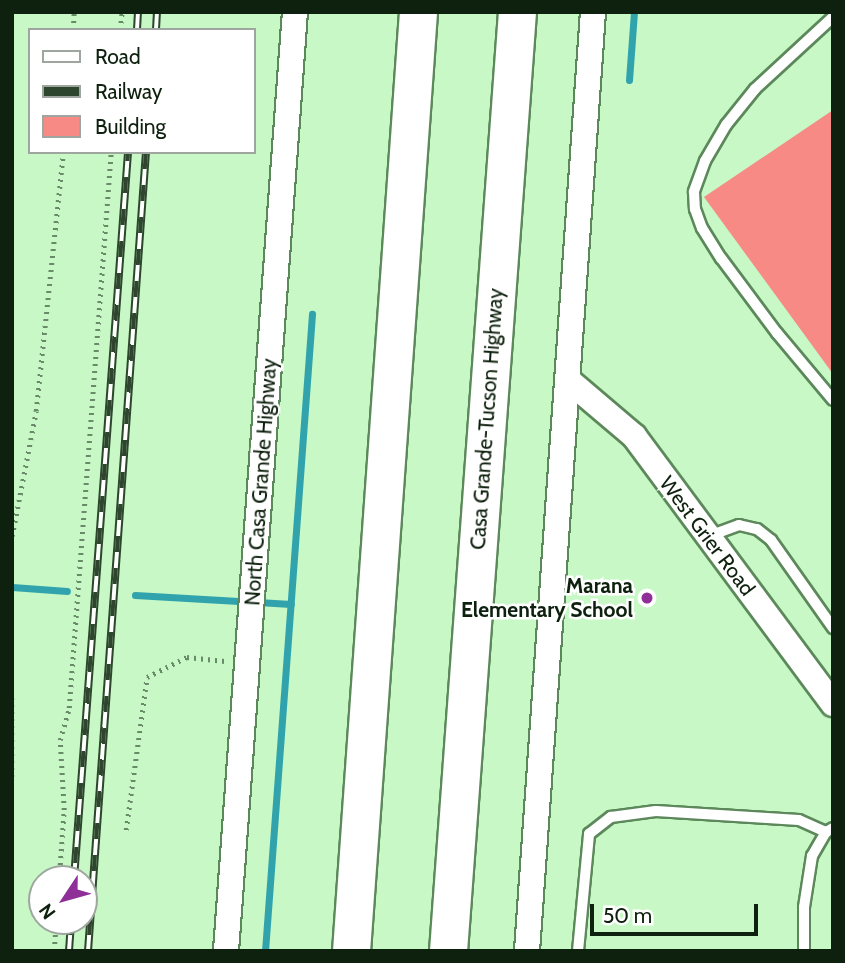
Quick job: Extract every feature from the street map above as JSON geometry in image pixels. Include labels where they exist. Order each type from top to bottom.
[{"type":"highway","points":[[351,951],[418,12]]},
{"type":"highway","name":"Casa Grande-Tucson Highway","points":[[448,951],[517,12]]},
{"type":"street","name":"North Casa Grande Highway","points":[[226,951],[295,12]]},
{"type":"street","points":[[527,951],[593,12]]},
{"type":"street","name":"West Grier Road","points":[[568,380],[634,436],[833,704]]},
{"type":"lane","points":[[833,17],[755,89],[740,107],[705,162],[694,192],[695,209],[702,228],[721,258],[777,333],[833,400]]},
{"type":"lane","points":[[708,536],[739,525],[757,529],[771,540],[833,628]]},
{"type":"lane","points":[[578,951],[589,834],[611,817],[656,811],[799,820],[829,830],[812,856],[804,906],[804,951]]},
{"type":"path","points":[[12,536],[36,411],[63,154]]},
{"type":"path","points":[[60,865],[64,810],[60,740],[69,708],[111,154]]},
{"type":"path","points":[[126,830],[147,677],[187,657],[247,663]]},
{"type":"path","points":[[12,698],[12,777]]},
{"type":"building","points":[[833,110],[833,374],[704,197]]},
{"type":"waterway","points":[[629,80],[634,12]]},
{"type":"waterway","points":[[265,951],[312,314]]},
{"type":"waterway","points":[[12,587],[67,591]]},
{"type":"waterway","points":[[135,595],[291,604]]},
{"type":"railway","points":[[137,28],[138,12]]},
{"type":"railway","points":[[156,28],[157,12]]},
{"type":"railway","points":[[75,865],[128,154]]},
{"type":"railway","points":[[88,951],[146,154]]},
{"type":"railway","points":[[69,951],[70,935]]},
{"type":"place","name":"Marana Elementary School","points":[[647,598]]}]
